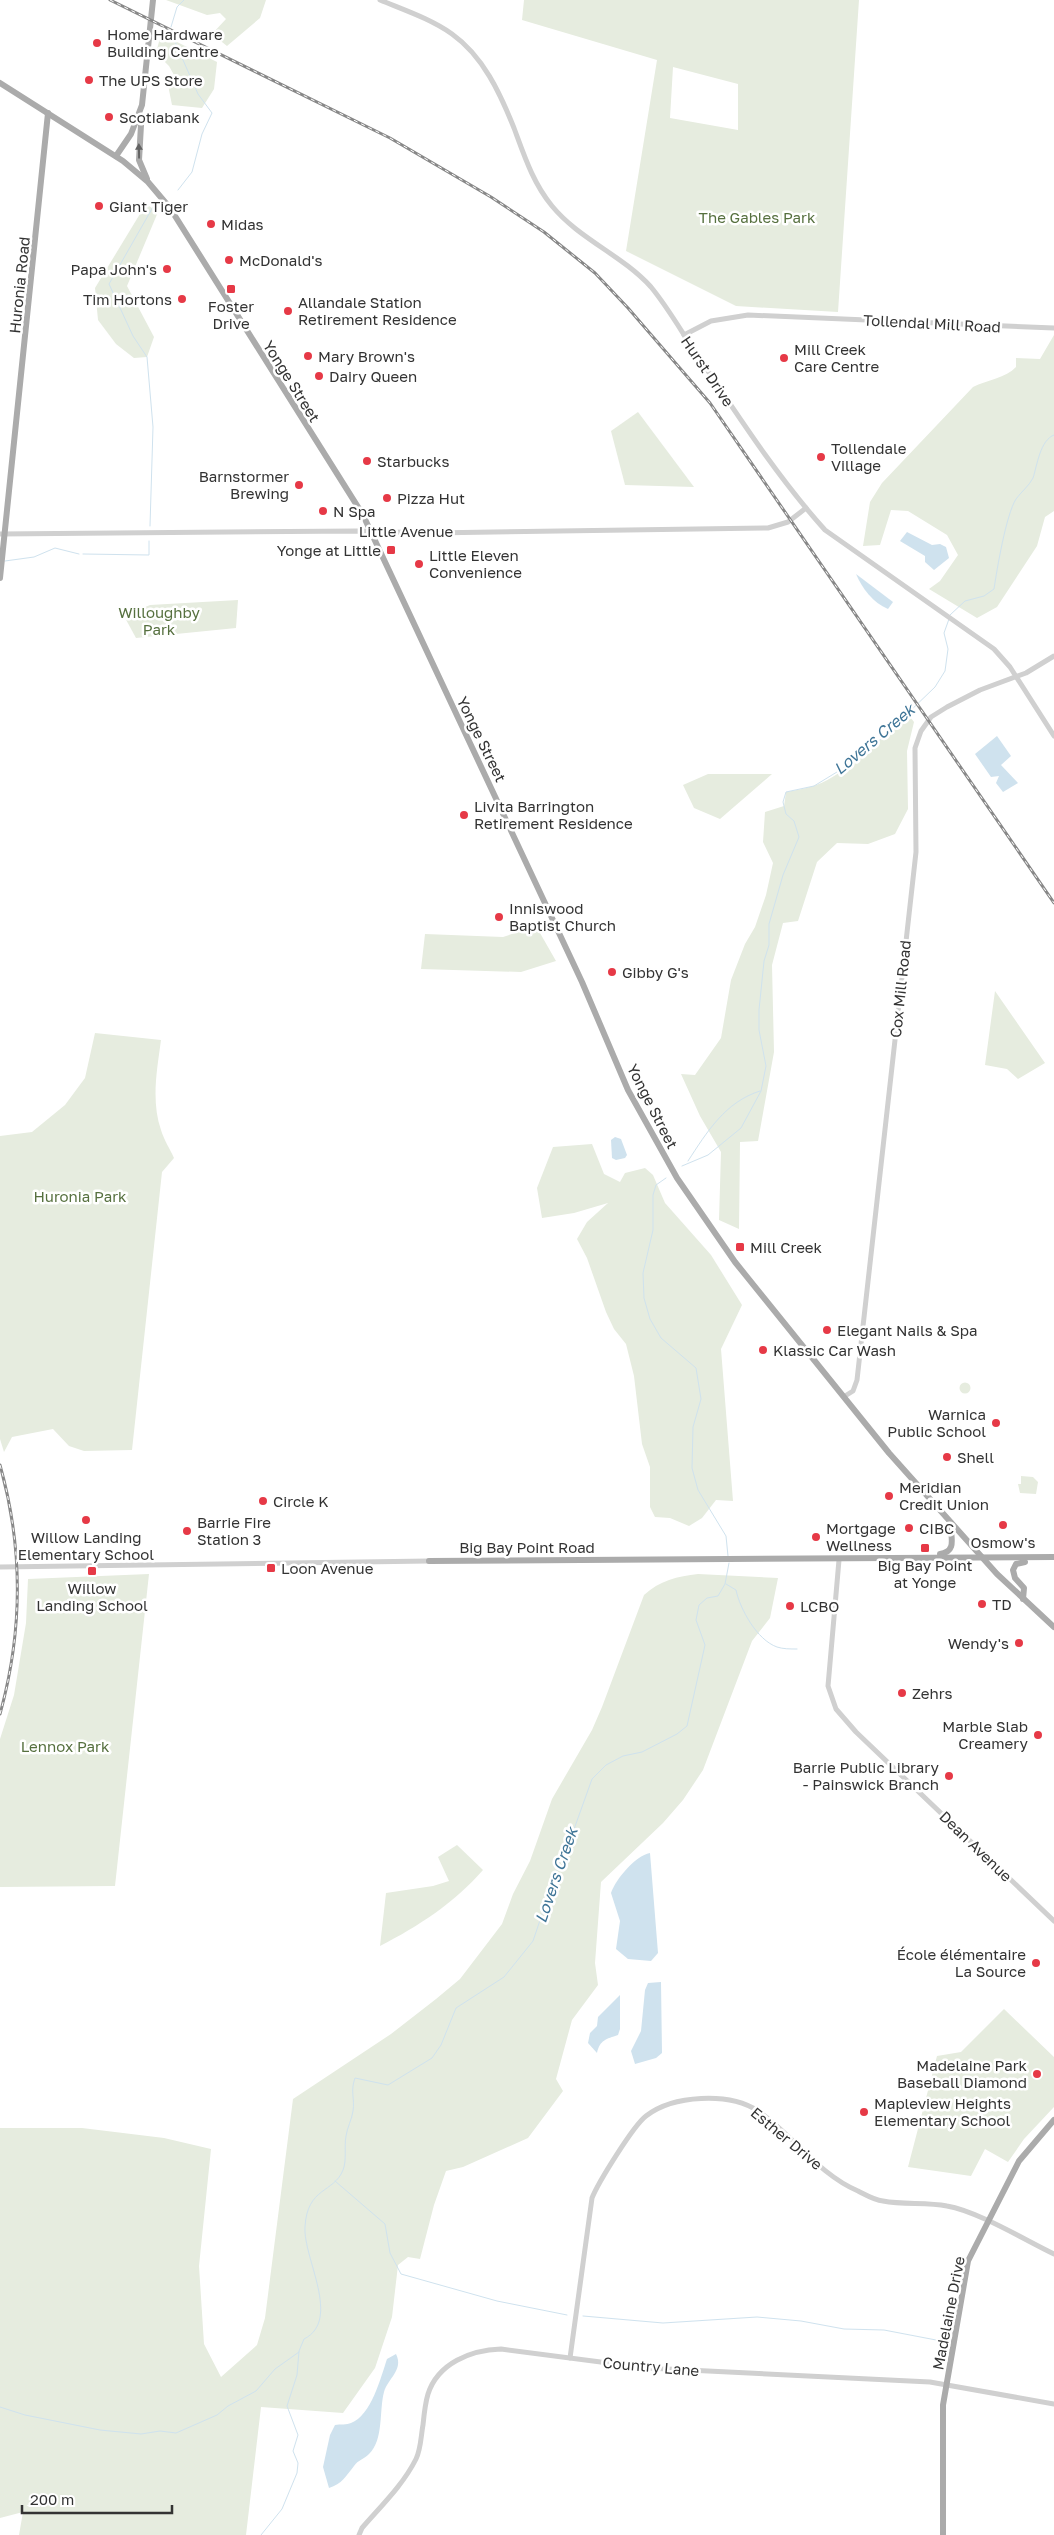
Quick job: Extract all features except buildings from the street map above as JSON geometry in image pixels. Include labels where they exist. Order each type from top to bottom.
[{"type":"main road","points":[[116,156],[138,118],[144,90],[153,0]]},
{"type":"main road","name":"Yonge Street","points":[[0,83],[116,156],[148,182],[170,208],[349,493],[370,532],[582,982],[638,1110],[677,1178],[726,1251],[845,1396],[889,1453],[982,1558],[1054,1627]]},
{"type":"main road","name":"Huronia Road","points":[[0,578],[2,534],[48,113]]},
{"type":"main road","points":[[138,118],[141,125],[139,160],[148,182]]},
{"type":"main road","points":[[926,1556],[948,1551],[953,1537],[950,1530],[951,1523]]},
{"type":"main road","name":"Big Bay Point Road","points":[[429,1561],[839,1560],[926,1556],[982,1558],[1054,1557]]},
{"type":"main road","points":[[1023,1599],[1024,1588],[1015,1578],[1014,1568],[1018,1563],[1036,1558]]},
{"type":"main road","name":"Madelaine Drive","points":[[943,2535],[943,2406],[968,2263],[1019,2161],[1054,2120]]},
{"type":"street","name":"Hurst Drive","points":[[380,0],[437,25],[466,46],[480,63],[499,93],[530,170],[544,195],[568,223],[644,280],[806,508],[825,530],[999,654],[1054,736]]},
{"type":"street","name":"Tollendal Mill Road","points":[[684,335],[705,323],[722,318],[748,315],[1054,328]]},
{"type":"street","name":"Little Avenue","points":[[2,534],[768,528],[788,522],[806,508]]},
{"type":"street","name":"Cox Mill Road","points":[[845,1396],[852,1391],[857,1380],[916,852],[915,748],[921,731],[932,717],[980,690],[1026,674],[1054,656]]},
{"type":"street","name":"Dean Avenue","points":[[839,1560],[828,1672],[829,1693],[836,1709],[850,1727],[1054,1921]]},
{"type":"street","name":"Big Bay Point Road","points":[[0,1567],[429,1561]]},
{"type":"street","name":"Esther Drive","points":[[570,2358],[592,2198],[598,2183],[645,2117],[675,2103],[717,2099],[742,2103],[758,2111],[846,2186],[882,2201],[948,2206],[988,2221],[1054,2254]]},
{"type":"street","name":"Country Lane","points":[[359,2535],[362,2528],[404,2479],[417,2456],[428,2394],[442,2371],[465,2355],[483,2350],[501,2349],[647,2368],[947,2384],[1054,2404]]},
{"type":"green space","points":[[166,0],[266,0],[260,18],[227,46],[212,34],[226,19],[220,13],[207,15]]},
{"type":"green space","name":"The Gables Park","points":[[524,0],[859,0],[838,312],[736,306],[626,251],[657,60],[522,20]],"holes":[[[673,67],[738,84],[738,130],[670,118]]]},
{"type":"green space","points":[[161,34],[217,62],[214,89],[202,108],[172,105],[168,85],[174,75],[169,66],[156,53]]},
{"type":"green space","points":[[146,204],[158,212],[127,286],[154,337],[147,357],[134,358],[116,344],[98,320],[95,288]]},
{"type":"green space","points":[[1054,335],[1054,511],[1045,517],[1037,546],[997,607],[977,618],[929,589],[940,581],[958,555],[947,535],[908,511],[891,510],[880,545],[863,546],[870,502],[882,483],[973,387],[1012,371],[1016,367],[1016,358],[1040,359]]},
{"type":"green space","points":[[638,412],[694,487],[625,485],[611,431]]},
{"type":"green space","name":"Willoughby Park","points":[[238,600],[236,628],[136,638],[124,616],[150,605]]},
{"type":"green space","points":[[907,713],[914,722],[907,751],[908,809],[895,834],[868,844],[837,843],[817,862],[798,921],[783,923],[772,965],[774,1052],[758,1141],[740,1142],[739,1229],[719,1220],[721,1152],[700,1116],[681,1074],[695,1075],[721,1038],[731,980],[745,944],[755,927],[766,895],[773,863],[763,842],[765,812],[784,806],[786,792],[813,786],[850,765]]},
{"type":"green space","points":[[708,774],[772,774],[720,819],[694,808],[683,785]]},
{"type":"green space","points":[[536,926],[556,961],[521,972],[421,969],[425,934],[503,937]]},
{"type":"green space","points":[[995,991],[1045,1063],[1018,1079],[1007,1069],[985,1065]]},
{"type":"green space","name":"Huronia Park","points":[[95,1033],[161,1040],[156,1085],[156,1108],[162,1134],[174,1158],[162,1172],[132,1450],[84,1451],[69,1446],[53,1429],[12,1437],[4,1452],[0,1439],[0,1136],[32,1132],[65,1105],[85,1078]]},
{"type":"green space","points":[[592,1144],[604,1174],[620,1182],[625,1173],[645,1168],[653,1175],[665,1203],[711,1255],[742,1305],[721,1349],[733,1501],[716,1500],[702,1518],[689,1526],[670,1518],[655,1517],[650,1507],[650,1467],[642,1444],[634,1376],[626,1344],[614,1329],[606,1312],[587,1258],[577,1239],[587,1222],[608,1203],[574,1213],[542,1218],[537,1188],[553,1147]]},
{"type":"green space","points":[[965,1382],[971,1388],[965,1394],[959,1388]]},
{"type":"green space","points":[[1021,1476],[1033,1477],[1038,1482],[1036,1494],[1020,1493],[1018,1484],[1021,1484]]},
{"type":"green space","name":"Lennox Park","points":[[149,1574],[115,1886],[0,1887],[0,1739],[14,1695],[26,1623],[28,1579]]},
{"type":"green space","points":[[698,1574],[778,1578],[770,1618],[752,1641],[703,1770],[683,1800],[663,1823],[601,1882],[595,1963],[598,1985],[572,2020],[556,2079],[563,2091],[528,2138],[463,2167],[446,2171],[434,2205],[420,2259],[408,2257],[398,2265],[392,2317],[375,2368],[343,2413],[261,2407],[246,2535],[19,2535],[23,2512],[0,2518],[0,2128],[82,2128],[164,2138],[211,2149],[199,2266],[204,2344],[221,2377],[257,2345],[265,2318],[293,2099],[391,2034],[460,1979],[502,1924],[513,1894],[530,1861],[552,1799],[592,1730],[602,1707],[644,1595],[656,1586],[669,1580]]},
{"type":"green space","points":[[457,1845],[483,1870],[460,1893],[435,1913],[380,1946],[386,1893],[433,1886],[449,1881],[438,1857]]},
{"type":"green space","points":[[1004,2009],[1054,2057],[1054,2107],[1024,2139],[1008,2162],[985,2149],[971,2176],[908,2167],[937,2056],[961,2052]]},
{"type":"water","points":[[907,532],[932,545],[940,544],[946,547],[949,558],[934,570],[925,562],[925,556],[900,541]]},
{"type":"water","points":[[856,574],[893,602],[888,609],[869,594],[861,585]]},
{"type":"water","points":[[997,736],[1011,756],[1001,765],[1018,783],[1003,792],[996,783],[999,776],[991,777],[975,754]]},
{"type":"water","points":[[615,1137],[621,1139],[627,1155],[625,1158],[616,1160],[612,1158],[611,1140]]},
{"type":"water","points":[[650,1853],[658,1953],[651,1961],[628,1959],[616,1949],[620,1921],[611,1893],[617,1881],[632,1863]]},
{"type":"water","points":[[661,1982],[662,2053],[656,2058],[635,2064],[631,2051],[641,2031],[645,1990],[648,1983]]},
{"type":"water","points":[[620,1995],[620,2029],[618,2035],[604,2041],[597,2053],[588,2043],[590,2033],[597,2026],[598,2017]]},
{"type":"water","points":[[396,2354],[398,2365],[384,2392],[379,2433],[374,2448],[356,2464],[341,2482],[329,2488],[323,2467],[330,2435],[335,2425],[351,2423],[364,2413],[374,2395],[387,2359]]},
{"type":"waterway","points":[[171,27],[177,7],[184,0]]},
{"type":"waterway","points":[[172,35],[198,94],[212,113],[202,134],[192,172],[178,190]]},
{"type":"waterway","points":[[150,526],[153,427],[147,357],[133,336],[109,284],[153,207]]},
{"type":"waterway","name":"Lovers Creek","points":[[950,615],[965,601],[984,596],[994,589],[1002,542],[1012,507],[1033,478],[1045,442],[1054,435]]},
{"type":"waterway","points":[[83,554],[149,555],[149,541]]},
{"type":"waterway","points":[[5,561],[34,557],[55,548],[79,554]]},
{"type":"waterway","name":"Lovers Creek","points":[[682,1166],[708,1155],[741,1128],[761,1091],[766,1066],[759,1030],[759,1010],[764,961],[769,945],[769,924],[783,875],[799,837],[794,821],[786,814],[783,802],[786,792],[814,786],[850,764],[880,740],[935,687],[945,671],[948,649],[944,633],[949,619]]},
{"type":"waterway","points":[[688,1161],[702,1139],[727,1110],[737,1102],[760,1091]]},
{"type":"waterway","name":"Lovers Creek","points":[[666,1178],[656,1185],[653,1195],[653,1230],[643,1273],[644,1298],[650,1319],[661,1338],[696,1368],[701,1399],[693,1427],[692,1468],[698,1490],[726,1536],[728,1556]]},
{"type":"waterway","name":"Lovers Creek","points":[[261,2535],[282,2509],[297,2473],[298,2463],[293,2451],[298,2435],[287,2406],[297,2375],[299,2351],[304,2339],[315,2330],[320,2318],[318,2288],[309,2255],[305,2227],[311,2204],[321,2192],[334,2183],[343,2170],[346,2136],[353,2111],[355,2078],[388,2085],[432,2058],[441,2045],[456,2008],[504,1977],[533,1941],[565,1846],[573,1832],[592,1779],[606,1765],[623,1756],[642,1752],[677,1734],[687,1726],[705,1645],[696,1620],[699,1605],[707,1598],[718,1596],[725,1584],[729,1563]]},
{"type":"waterway","points":[[726,1584],[736,1590],[745,1615],[763,1638],[777,1647],[797,1649]]},
{"type":"waterway","points":[[335,2181],[385,2224],[390,2253],[401,2274],[497,2301],[567,2315]]},
{"type":"waterway","points":[[583,2316],[663,2323],[757,2317],[801,2321],[844,2329],[884,2330],[936,2340]]},
{"type":"waterway","points":[[0,2407],[25,2415],[100,2430],[141,2434],[160,2431],[176,2433],[217,2415],[228,2406],[256,2391],[275,2369],[299,2352]]},
{"type":"railway","points":[[110,0],[390,138],[491,197],[544,232],[595,273],[628,308],[710,403],[1054,903]]},
{"type":"railway","points":[[0,1465],[13,1527],[17,1589],[13,1652],[0,1714]]},
{"type":"place","name":"Home Hardware Building Centre","points":[[97,43]]},
{"type":"place","name":"The UPS Store","points":[[89,80]]},
{"type":"place","name":"Scotiabank","points":[[109,117]]},
{"type":"place","name":"Giant Tiger","points":[[99,206]]},
{"type":"place","name":"Midas","points":[[211,224]]},
{"type":"place","name":"McDonald's","points":[[229,260]]},
{"type":"place","name":"Papa John's","points":[[167,269]]},
{"type":"place","name":"Foster Drive","points":[[231,289]]},
{"type":"place","name":"Tim Hortons","points":[[182,299]]},
{"type":"place","name":"Allandale Station Retirement Residence","points":[[288,311]]},
{"type":"place","name":"Mary Brown's","points":[[308,356]]},
{"type":"place","name":"Mill Creek Care Centre","points":[[784,358]]},
{"type":"place","name":"Dairy Queen","points":[[319,376]]},
{"type":"place","name":"Tollendale Village","points":[[821,457]]},
{"type":"place","name":"Starbucks","points":[[367,461]]},
{"type":"place","name":"Barnstormer Brewing","points":[[299,485]]},
{"type":"place","name":"Pizza Hut","points":[[387,498]]},
{"type":"place","name":"N Spa","points":[[323,511]]},
{"type":"place","name":"Yonge at Little","points":[[391,550]]},
{"type":"place","name":"Little Eleven Convenience","points":[[419,564]]},
{"type":"place","name":"Livita Barrington Retirement Residence","points":[[464,815]]},
{"type":"place","name":"Inniswood Baptist Church","points":[[499,917]]},
{"type":"place","name":"Gibby G's","points":[[612,972]]},
{"type":"place","name":"Mill Creek","points":[[740,1247]]},
{"type":"place","name":"Elegant Nails & Spa","points":[[827,1330]]},
{"type":"place","name":"Klassic Car Wash","points":[[763,1350]]},
{"type":"place","name":"Warnica Public School","points":[[996,1423]]},
{"type":"place","name":"Shell","points":[[947,1457]]},
{"type":"place","name":"Meridian Credit Union","points":[[889,1496]]},
{"type":"place","name":"Circle K","points":[[263,1501]]},
{"type":"place","name":"Willow Landing Elementary School","points":[[86,1520]]},
{"type":"place","name":"Osmow's","points":[[1003,1525]]},
{"type":"place","name":"CIBC","points":[[909,1528]]},
{"type":"place","name":"Barrie Fire Station 3","points":[[187,1531]]},
{"type":"place","name":"Mortgage Wellness","points":[[816,1537]]},
{"type":"place","name":"Big Bay Point at Yonge","points":[[925,1548]]},
{"type":"place","name":"Loon Avenue","points":[[271,1568]]},
{"type":"place","name":"Willow Landing School","points":[[92,1571]]},
{"type":"place","name":"TD","points":[[982,1604]]},
{"type":"place","name":"LCBO","points":[[790,1606]]},
{"type":"place","name":"Wendy's","points":[[1019,1643]]},
{"type":"place","name":"Zehrs","points":[[902,1693]]},
{"type":"place","name":"Marble Slab Creamery","points":[[1038,1735]]},
{"type":"place","name":"Barrie Public Library - Painswick Branch","points":[[949,1776]]},
{"type":"place","name":"École élémentaire La Source","points":[[1036,1963]]},
{"type":"place","name":"Madelaine Park Baseball Diamond","points":[[1037,2074]]},
{"type":"place","name":"Mapleview Heights Elementary School","points":[[864,2112]]}]
